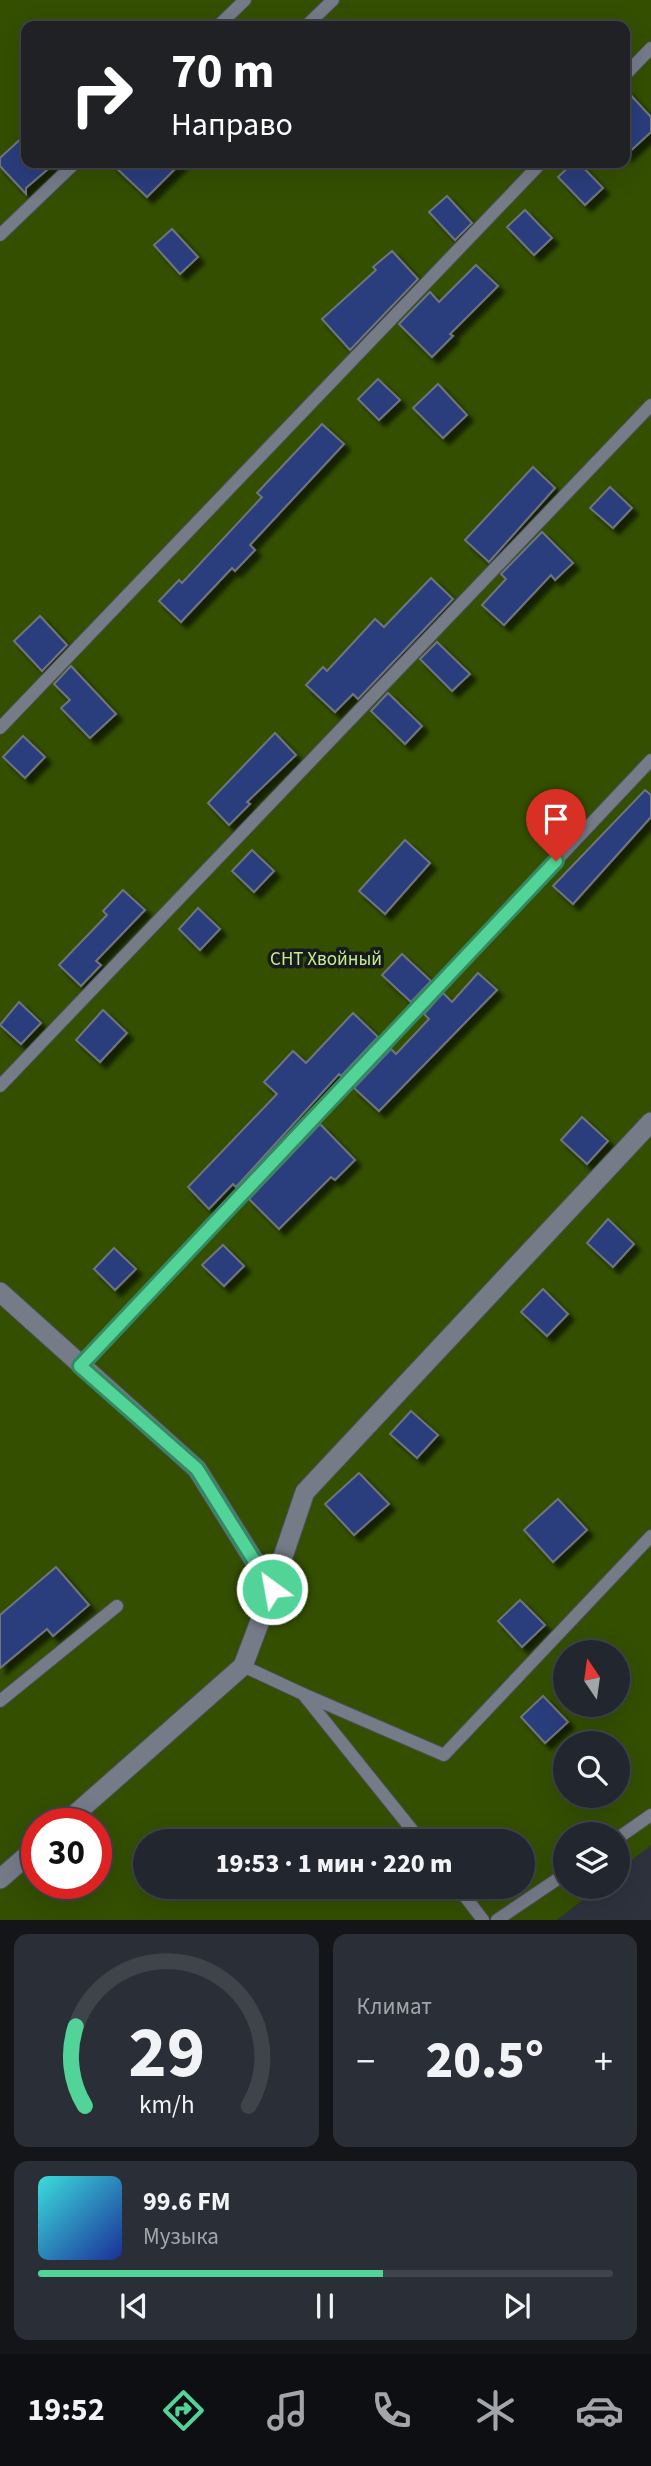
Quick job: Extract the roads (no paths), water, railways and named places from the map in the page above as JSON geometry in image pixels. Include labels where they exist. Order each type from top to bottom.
[{"type":"street","points":[[82,1808],[243,1666],[305,1493],[651,1122]]},
{"type":"street","points":[[0,1292],[197,1469],[272,1589]]},
{"type":"street","points":[[0,1879],[21,1861]]},
{"type":"lane","points":[[223,21],[246,0]]},
{"type":"lane","points":[[311,21],[333,0]]},
{"type":"lane","points":[[630,70],[651,48]]},
{"type":"lane","points":[[0,234],[70,168]]},
{"type":"lane","points":[[0,728],[536,168]]},
{"type":"lane","points":[[0,1086],[651,405]]},
{"type":"lane","points":[[80,1366],[651,760]]},
{"type":"lane","points":[[243,1666],[444,1755],[651,1536]]},
{"type":"lane","points":[[0,1700],[117,1606]]},
{"type":"lane","points":[[303,1694],[411,1829]]},
{"type":"lane","points":[[630,1830],[651,1815]]},
{"type":"lane","points":[[497,1920],[553,1882]]},
{"type":"lane","points":[[467,1899],[484,1920]]},
{"type":"park label","name":"СНТ Хвойный","points":[[326,958]]}]
